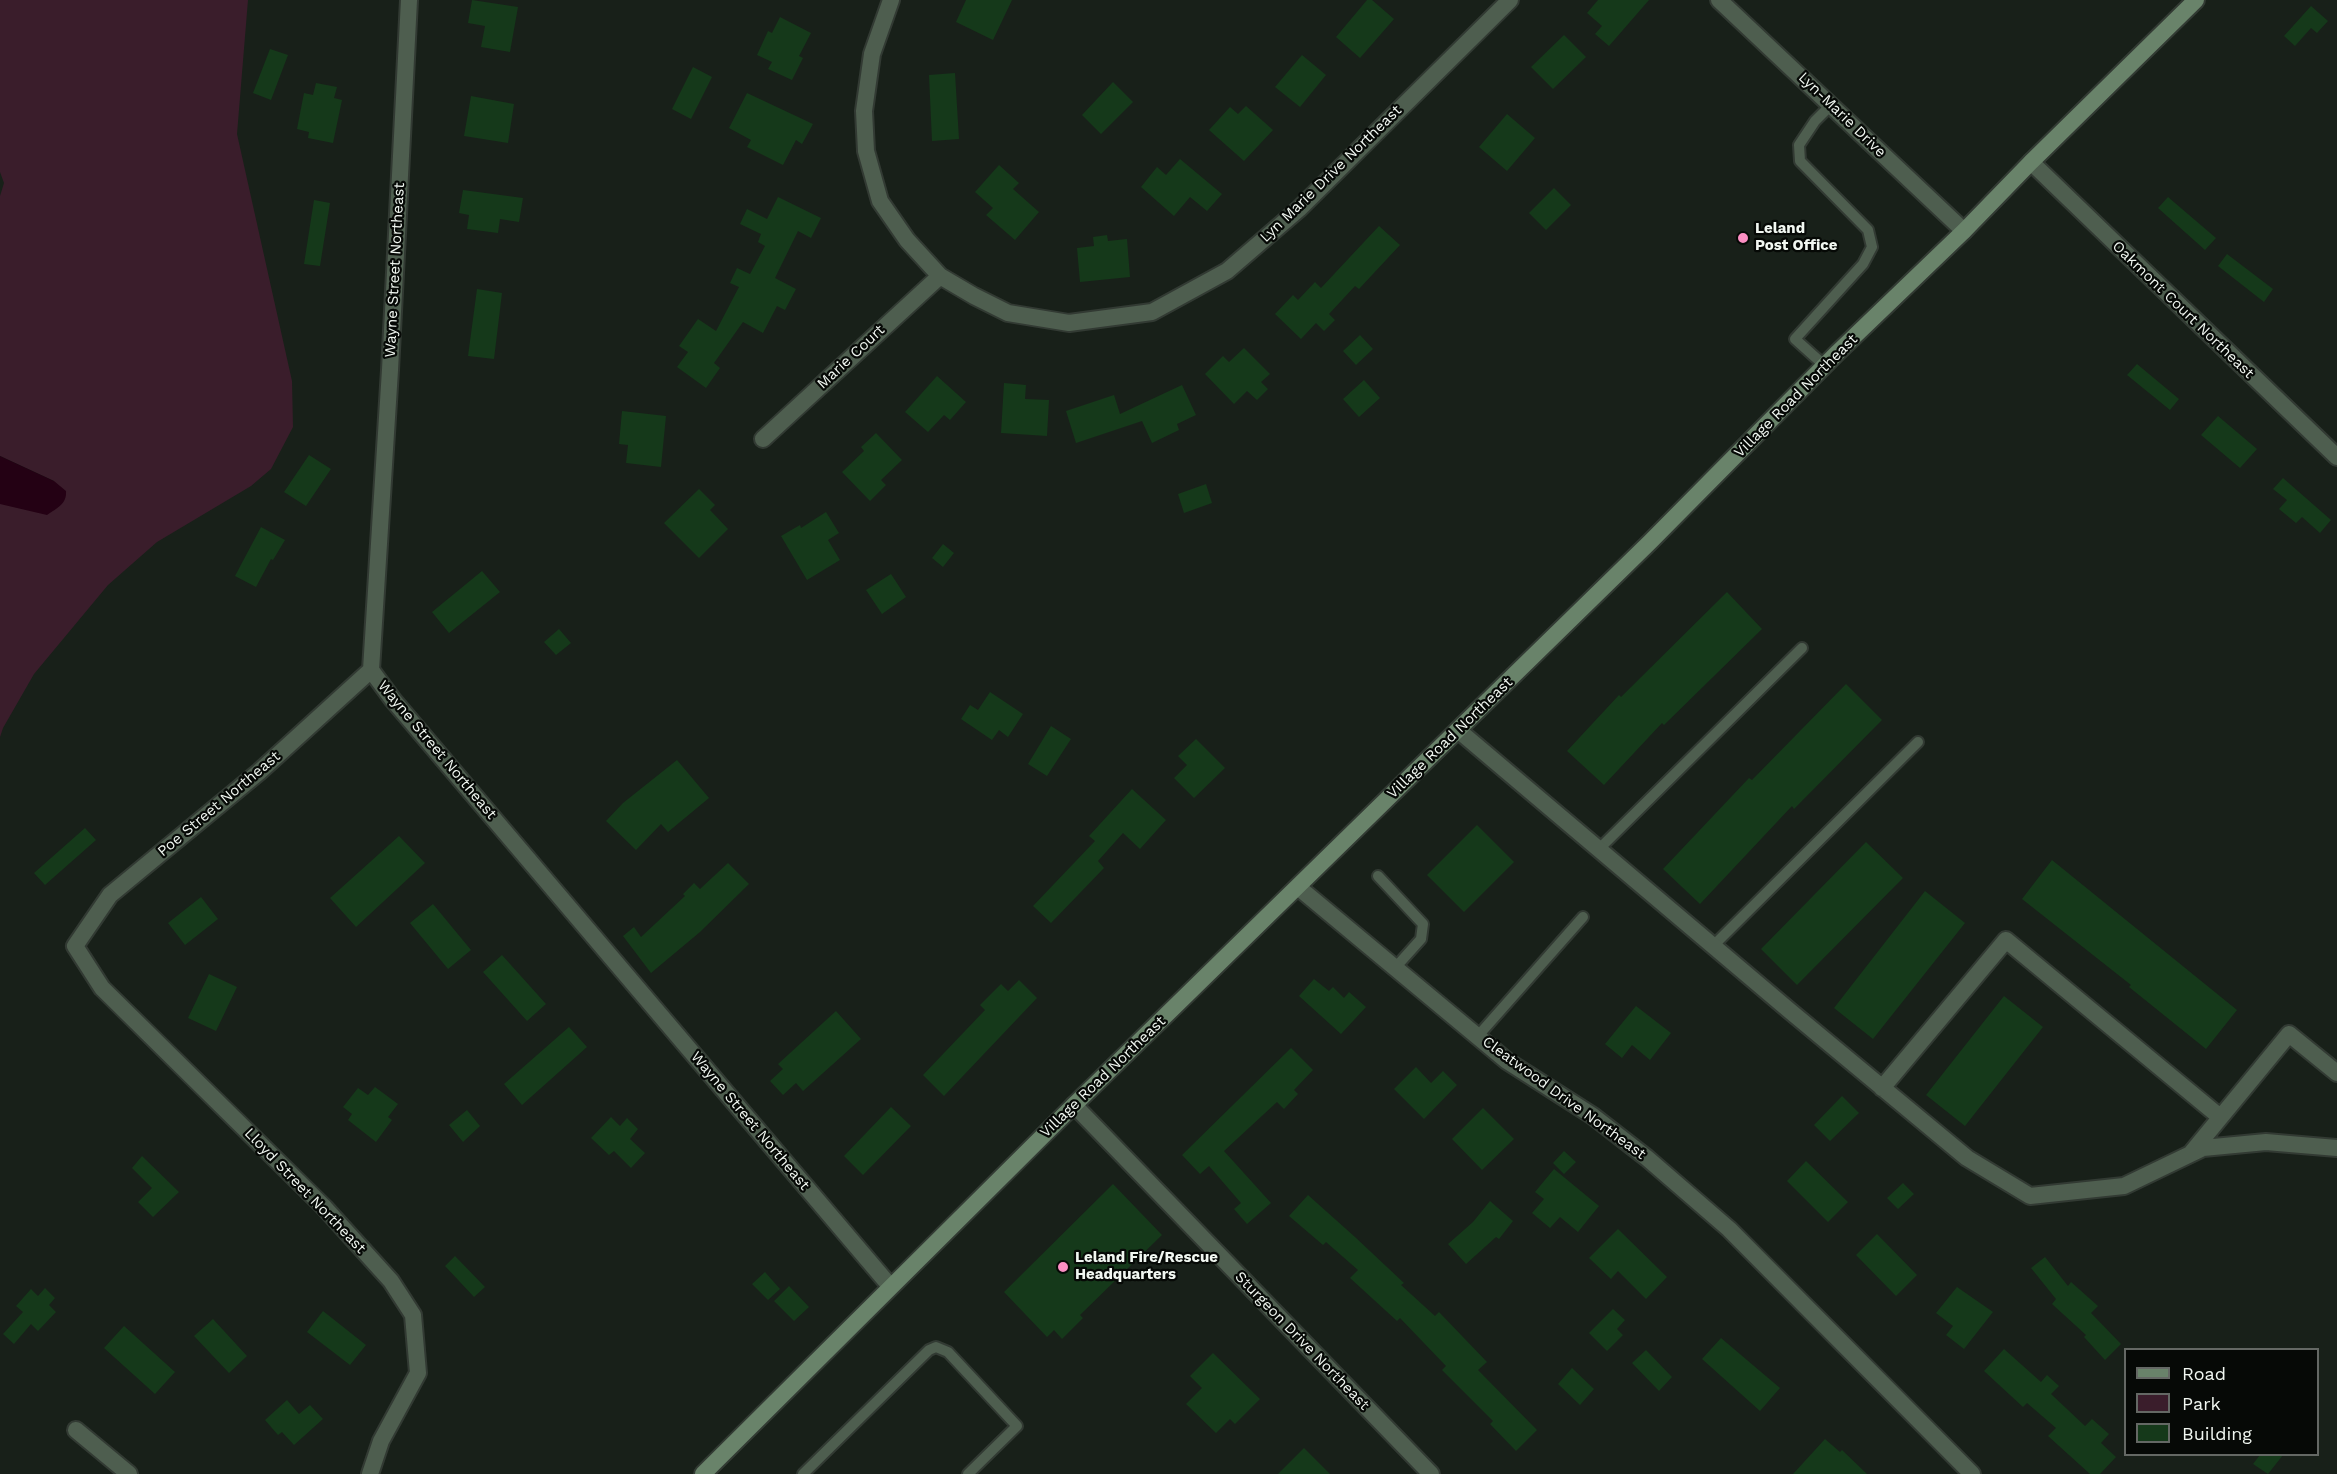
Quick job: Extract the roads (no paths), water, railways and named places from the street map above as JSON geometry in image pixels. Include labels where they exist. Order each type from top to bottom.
[{"type":"main road","name":"Village Road Northeast","points":[[703,1474],[1074,1105],[1650,542],[2196,0]]},
{"type":"street","name":"Wayne Street Northeast","points":[[409,0],[390,370],[371,670],[393,700],[890,1287]]},
{"type":"street","name":"Lyn Marie Drive Northeast","points":[[891,0],[871,66],[864,111],[867,151],[880,201],[907,240],[940,276],[1008,313],[1069,323],[1152,312],[1227,272],[1299,210],[1456,51],[1510,0]]},
{"type":"street","name":"Lyn-Marie Drive","points":[[1719,0],[1964,231]]},
{"type":"street","name":"Oakmont Court Northeast","points":[[2031,162],[2337,457]]},
{"type":"street","name":"Marie Court","points":[[763,439],[940,276]]},
{"type":"street","name":"Poe Street Northeast","points":[[75,946],[110,895],[259,772],[371,670]]},
{"type":"street","points":[[1458,730],[1967,1158],[2030,1196],[2124,1186],[2203,1148],[2266,1142],[2337,1148]]},
{"type":"street","name":"Cleatwood Drive Northeast","points":[[1298,886],[1507,1061],[1593,1116],[1647,1158],[1729,1228],[1972,1474]]},
{"type":"street","points":[[1882,1088],[2006,940],[2220,1117]]},
{"type":"street","name":"Lloyd Street Northeast","points":[[75,946],[102,987],[325,1208],[391,1281],[413,1315],[418,1373],[381,1441],[370,1474]]},
{"type":"street","points":[[2190,1154],[2289,1034],[2337,1073]]},
{"type":"street","name":"Sturgeon Drive Northeast","points":[[1074,1105],[1431,1474]]},
{"type":"street","points":[[76,1430],[129,1474]]},
{"type":"lane","points":[[1825,366],[1795,339],[1863,264],[1872,247],[1868,230],[1800,161],[1799,145],[1815,121],[1831,105]]},
{"type":"lane","points":[[1599,849],[1802,648]]},
{"type":"lane","points":[[1713,946],[1918,742]]},
{"type":"lane","points":[[1378,876],[1423,924],[1421,939],[1395,968]]},
{"type":"lane","points":[[1478,1037],[1583,917]]},
{"type":"lane","points":[[803,1474],[929,1350],[936,1347],[948,1352],[1017,1426],[968,1474]]},
{"type":"place","name":"Leland Post Office","points":[[1743,238]]},
{"type":"place","name":"Leland Fire/Rescue Headquarters","points":[[1063,1267]]}]
